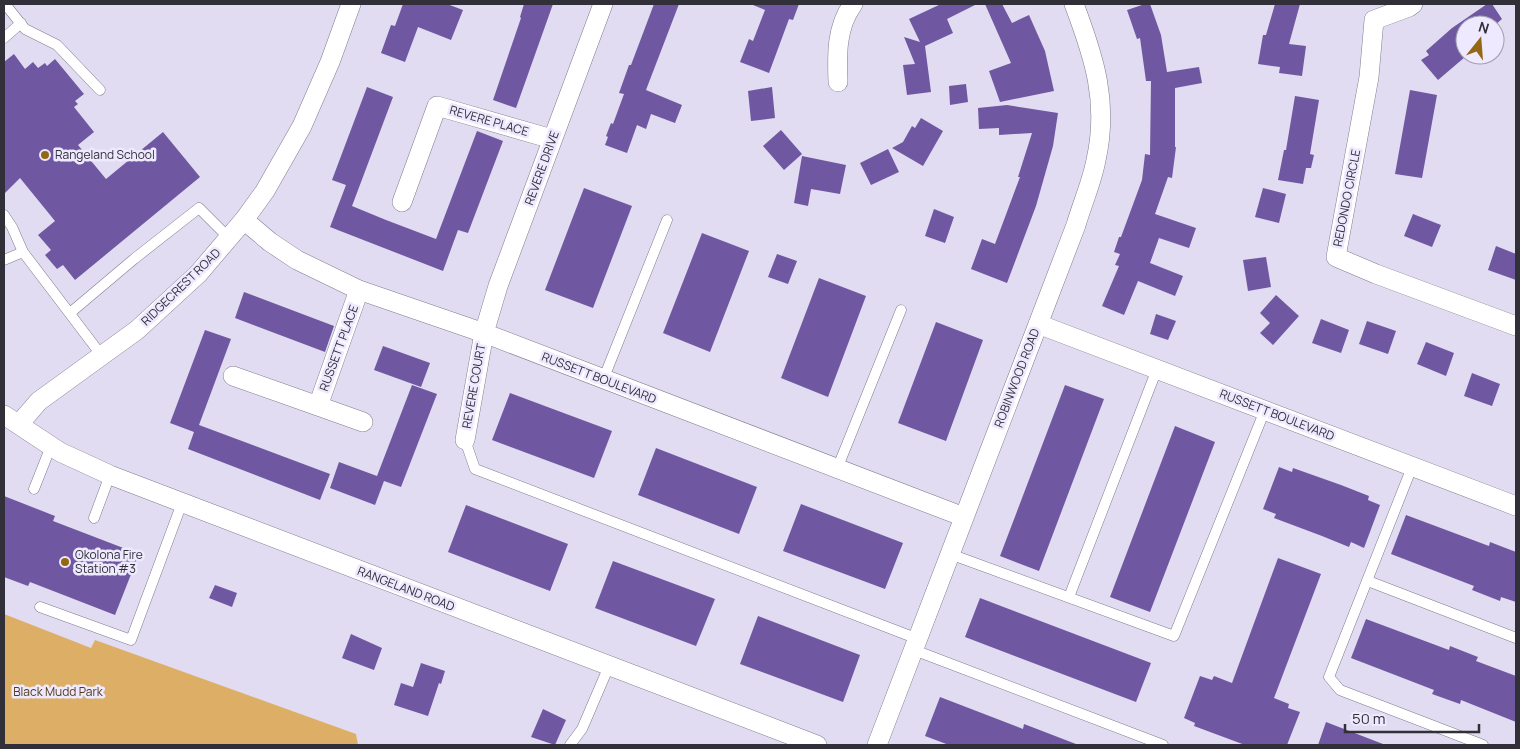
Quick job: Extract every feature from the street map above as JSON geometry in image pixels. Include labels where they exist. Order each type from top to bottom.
[{"type":"street","name":"RIDGECREST ROAD","points":[[11,420],[137,330],[198,274],[244,220],[265,191],[302,126],[330,62],[351,4]]},
{"type":"street","name":"REVERE DRIVE","points":[[484,332],[498,286],[602,4]]},
{"type":"street","points":[[838,82],[837,49],[840,30],[848,10],[853,4]]},
{"type":"street","name":"ROBINWOOD ROAD","points":[[877,745],[1076,226],[1096,162],[1100,140],[1101,110],[1097,74],[1091,49],[1074,4]]},
{"type":"street","name":"REDONDO CIRCLE","points":[[1413,4],[1374,20],[1370,77],[1336,257],[1376,274],[1516,326]]},
{"type":"street","name":"REVERE PLACE","points":[[402,202],[437,106],[552,139]]},
{"type":"street","name":"RUSSETT BOULEVARD","points":[[244,220],[270,242],[297,260],[360,290],[484,332],[603,380],[964,517]]},
{"type":"street","name":"RUSSETT PLACE","points":[[318,406],[360,290]]},
{"type":"street","name":"RUSSETT BOULEVARD","points":[[1038,324],[1516,506]]},
{"type":"street","name":"REVERE COURT","points":[[465,440],[484,332]]},
{"type":"street","name":"RUSSETT PLACE","points":[[233,376],[363,422]]},
{"type":"street","name":"RANGELAND ROAD","points":[[11,420],[51,446],[81,462],[110,474],[817,745]]},
{"type":"lane","points":[[4,4],[25,29],[57,45],[100,90]]},
{"type":"lane","points":[[4,38],[21,24]]},
{"type":"lane","points":[[70,313],[199,208],[229,238]]},
{"type":"lane","points":[[5,217],[24,252],[102,356]]},
{"type":"lane","points":[[603,380],[667,220]]},
{"type":"lane","points":[[4,260],[24,252]]},
{"type":"lane","points":[[837,469],[901,310]]},
{"type":"lane","points":[[1069,597],[1156,369]]},
{"type":"lane","points":[[950,554],[1174,636],[1265,410]]},
{"type":"lane","points":[[465,440],[474,469],[916,644],[1163,745]]},
{"type":"lane","points":[[34,489],[51,446]]},
{"type":"lane","points":[[1412,467],[1329,677],[1340,690],[1483,745]]},
{"type":"lane","points":[[94,518],[110,474]]},
{"type":"lane","points":[[40,607],[131,640],[182,503]]},
{"type":"lane","points":[[1368,582],[1516,638]]},
{"type":"lane","points":[[570,745],[582,729],[609,666]]},
{"type":"green space","name":"Black Mudd Park","points":[[4,614],[91,648],[95,640],[356,734],[358,745],[4,745]]},
{"type":"building","points":[[403,4],[447,4],[463,10],[451,40],[418,27],[405,62],[381,53],[391,25],[395,26]]},
{"type":"building","points":[[524,4],[553,4],[516,108],[493,100]]},
{"type":"building","points":[[654,4],[679,4],[646,90],[682,105],[675,123],[651,114],[646,129],[637,125],[627,153],[605,145],[608,137],[606,136],[611,123],[613,124],[624,94],[619,93],[629,65],[631,65]]},
{"type":"building","points":[[753,4],[799,4],[793,20],[789,19],[769,73],[740,62],[749,39],[753,41],[765,10]]},
{"type":"building","points":[[941,4],[977,4],[947,19],[953,33],[925,46],[931,92],[907,95],[903,65],[915,64],[904,37],[920,42],[909,19]]},
{"type":"building","points":[[985,4],[1002,4],[1012,23],[1029,15],[1045,51],[1054,91],[1000,102],[989,71],[1011,63]]},
{"type":"building","points":[[1150,4],[1161,35],[1167,72],[1199,67],[1202,83],[1175,88],[1176,147],[1172,178],[1168,177],[1155,214],[1196,228],[1189,248],[1159,238],[1150,263],[1183,276],[1175,296],[1138,281],[1124,315],[1102,306],[1119,266],[1115,265],[1120,254],[1114,252],[1142,180],[1145,154],[1150,155],[1151,81],[1146,81],[1140,38],[1137,39],[1127,10]]},
{"type":"building","points":[[1275,4],[1300,4],[1289,44],[1306,46],[1302,76],[1279,73],[1280,67],[1258,64],[1263,35],[1266,35]]},
{"type":"building","points":[[1487,4],[1492,4],[1499,15],[1471,15]]},
{"type":"building","points":[[1455,26],[1456,65],[1438,80],[1421,60],[1429,55],[1426,51]]},
{"type":"building","name":"Rangeland School","points":[[14,54],[25,69],[33,62],[38,68],[45,63],[47,66],[55,59],[84,94],[75,101],[78,104],[74,107],[94,132],[78,145],[106,179],[163,132],[200,177],[75,280],[63,265],[57,269],[45,255],[51,250],[38,235],[55,221],[20,178],[4,194],[4,62]]},
{"type":"building","points":[[966,84],[968,102],[950,105],[949,86]]},
{"type":"building","points":[[367,87],[393,97],[352,206],[386,220],[436,239],[477,131],[503,141],[468,233],[458,230],[443,271],[330,227],[346,185],[332,180]]},
{"type":"building","points":[[772,87],[775,118],[751,121],[748,91]]},
{"type":"building","points":[[1410,90],[1437,95],[1422,178],[1395,174]]},
{"type":"building","points":[[1295,96],[1319,100],[1310,154],[1314,155],[1311,168],[1306,168],[1303,184],[1278,180],[1284,150],[1286,150]]},
{"type":"building","points":[[1007,105],[1058,113],[1053,146],[1036,206],[1007,283],[971,269],[982,239],[995,244],[1020,177],[1018,177],[1032,133],[999,135],[999,128],[979,129],[978,108]]},
{"type":"building","points":[[921,118],[943,131],[923,166],[892,148],[903,142],[912,126],[915,128]]},
{"type":"building","points":[[781,130],[802,154],[784,170],[763,146]]},
{"type":"building","points":[[888,149],[899,172],[871,185],[860,163]]},
{"type":"building","points":[[802,156],[846,165],[840,194],[811,189],[808,206],[794,203]]},
{"type":"building","points":[[584,188],[632,206],[593,308],[545,290]]},
{"type":"building","points":[[1263,188],[1286,194],[1279,223],[1255,217]]},
{"type":"building","points":[[934,209],[954,217],[945,243],[925,236]]},
{"type":"building","points":[[1413,214],[1441,225],[1432,247],[1404,236]]},
{"type":"building","points":[[702,233],[749,251],[710,352],[663,333]]},
{"type":"building","points":[[1496,246],[1516,254],[1516,280],[1488,270]]},
{"type":"building","points":[[777,254],[797,261],[788,284],[768,277]]},
{"type":"building","points":[[1266,257],[1271,287],[1248,291],[1243,260]]},
{"type":"building","points":[[819,278],[866,296],[828,397],[781,378]]},
{"type":"building","points":[[244,292],[334,326],[325,352],[235,318]]},
{"type":"building","points":[[1276,295],[1299,316],[1273,345],[1260,333],[1270,323],[1260,313]]},
{"type":"building","points":[[1156,314],[1176,321],[1168,340],[1150,334]]},
{"type":"building","points":[[1321,319],[1349,330],[1341,353],[1312,343]]},
{"type":"building","points":[[1367,321],[1396,331],[1388,354],[1359,344]]},
{"type":"building","points":[[936,322],[983,340],[946,441],[898,423]]},
{"type":"building","points":[[205,330],[231,339],[199,425],[330,474],[320,500],[188,449],[194,432],[170,423]]},
{"type":"building","points":[[1426,342],[1454,353],[1446,376],[1417,364]]},
{"type":"building","points":[[383,346],[430,363],[421,387],[374,370]]},
{"type":"building","points":[[1472,373],[1500,384],[1492,406],[1464,396]]},
{"type":"building","points":[[412,385],[437,394],[401,487],[384,481],[375,505],[330,488],[339,462],[377,476]]},
{"type":"building","points":[[1065,385],[1104,399],[1039,571],[1000,556]]},
{"type":"building","points":[[510,393],[612,431],[594,478],[492,440]]},
{"type":"building","points":[[1175,426],[1215,442],[1150,612],[1110,597]]},
{"type":"building","points":[[656,448],[757,487],[739,534],[638,495]]},
{"type":"building","points":[[1279,467],[1292,472],[1293,468],[1341,485],[1369,496],[1368,500],[1380,505],[1364,548],[1351,542],[1349,547],[1274,518],[1276,514],[1263,509]]},
{"type":"building","points":[[4,496],[55,516],[53,521],[139,554],[115,615],[30,582],[28,586],[4,577]]},
{"type":"building","points":[[801,504],[903,543],[885,589],[783,551]]},
{"type":"building","points":[[466,505],[568,544],[550,591],[448,552]]},
{"type":"building","points":[[1406,515],[1489,546],[1490,542],[1516,552],[1516,602],[1501,597],[1500,601],[1472,590],[1474,586],[1391,554]]},
{"type":"building","points":[[1278,558],[1321,574],[1274,698],[1289,704],[1288,708],[1300,712],[1287,745],[1245,745],[1194,726],[1195,723],[1184,718],[1200,676],[1212,680],[1214,676],[1232,683]]},
{"type":"building","points":[[613,561],[715,599],[696,646],[595,608]]},
{"type":"building","points":[[215,585],[237,593],[232,607],[209,598]]},
{"type":"building","points":[[980,598],[1151,663],[1136,702],[965,637]]},
{"type":"building","points":[[758,616],[860,655],[843,702],[740,664]]},
{"type":"building","points":[[1366,619],[1449,650],[1450,646],[1478,657],[1476,661],[1516,676],[1516,722],[1461,700],[1460,704],[1432,694],[1434,690],[1351,658]]},
{"type":"building","points":[[351,634],[382,648],[374,670],[342,658]]},
{"type":"building","points":[[421,663],[445,671],[428,716],[394,705],[401,683],[413,687]]},
{"type":"building","points":[[940,697],[1023,729],[1024,724],[1076,745],[949,745],[925,736]]},
{"type":"building","points":[[543,709],[566,720],[555,745],[531,737]]},
{"type":"building","points":[[1326,722],[1383,744],[1383,745],[1318,745]]},
{"type":"place","name":"Rangeland School","points":[[45,155]]},
{"type":"place","name":"Okolona Fire Station #3","points":[[65,562]]}]
